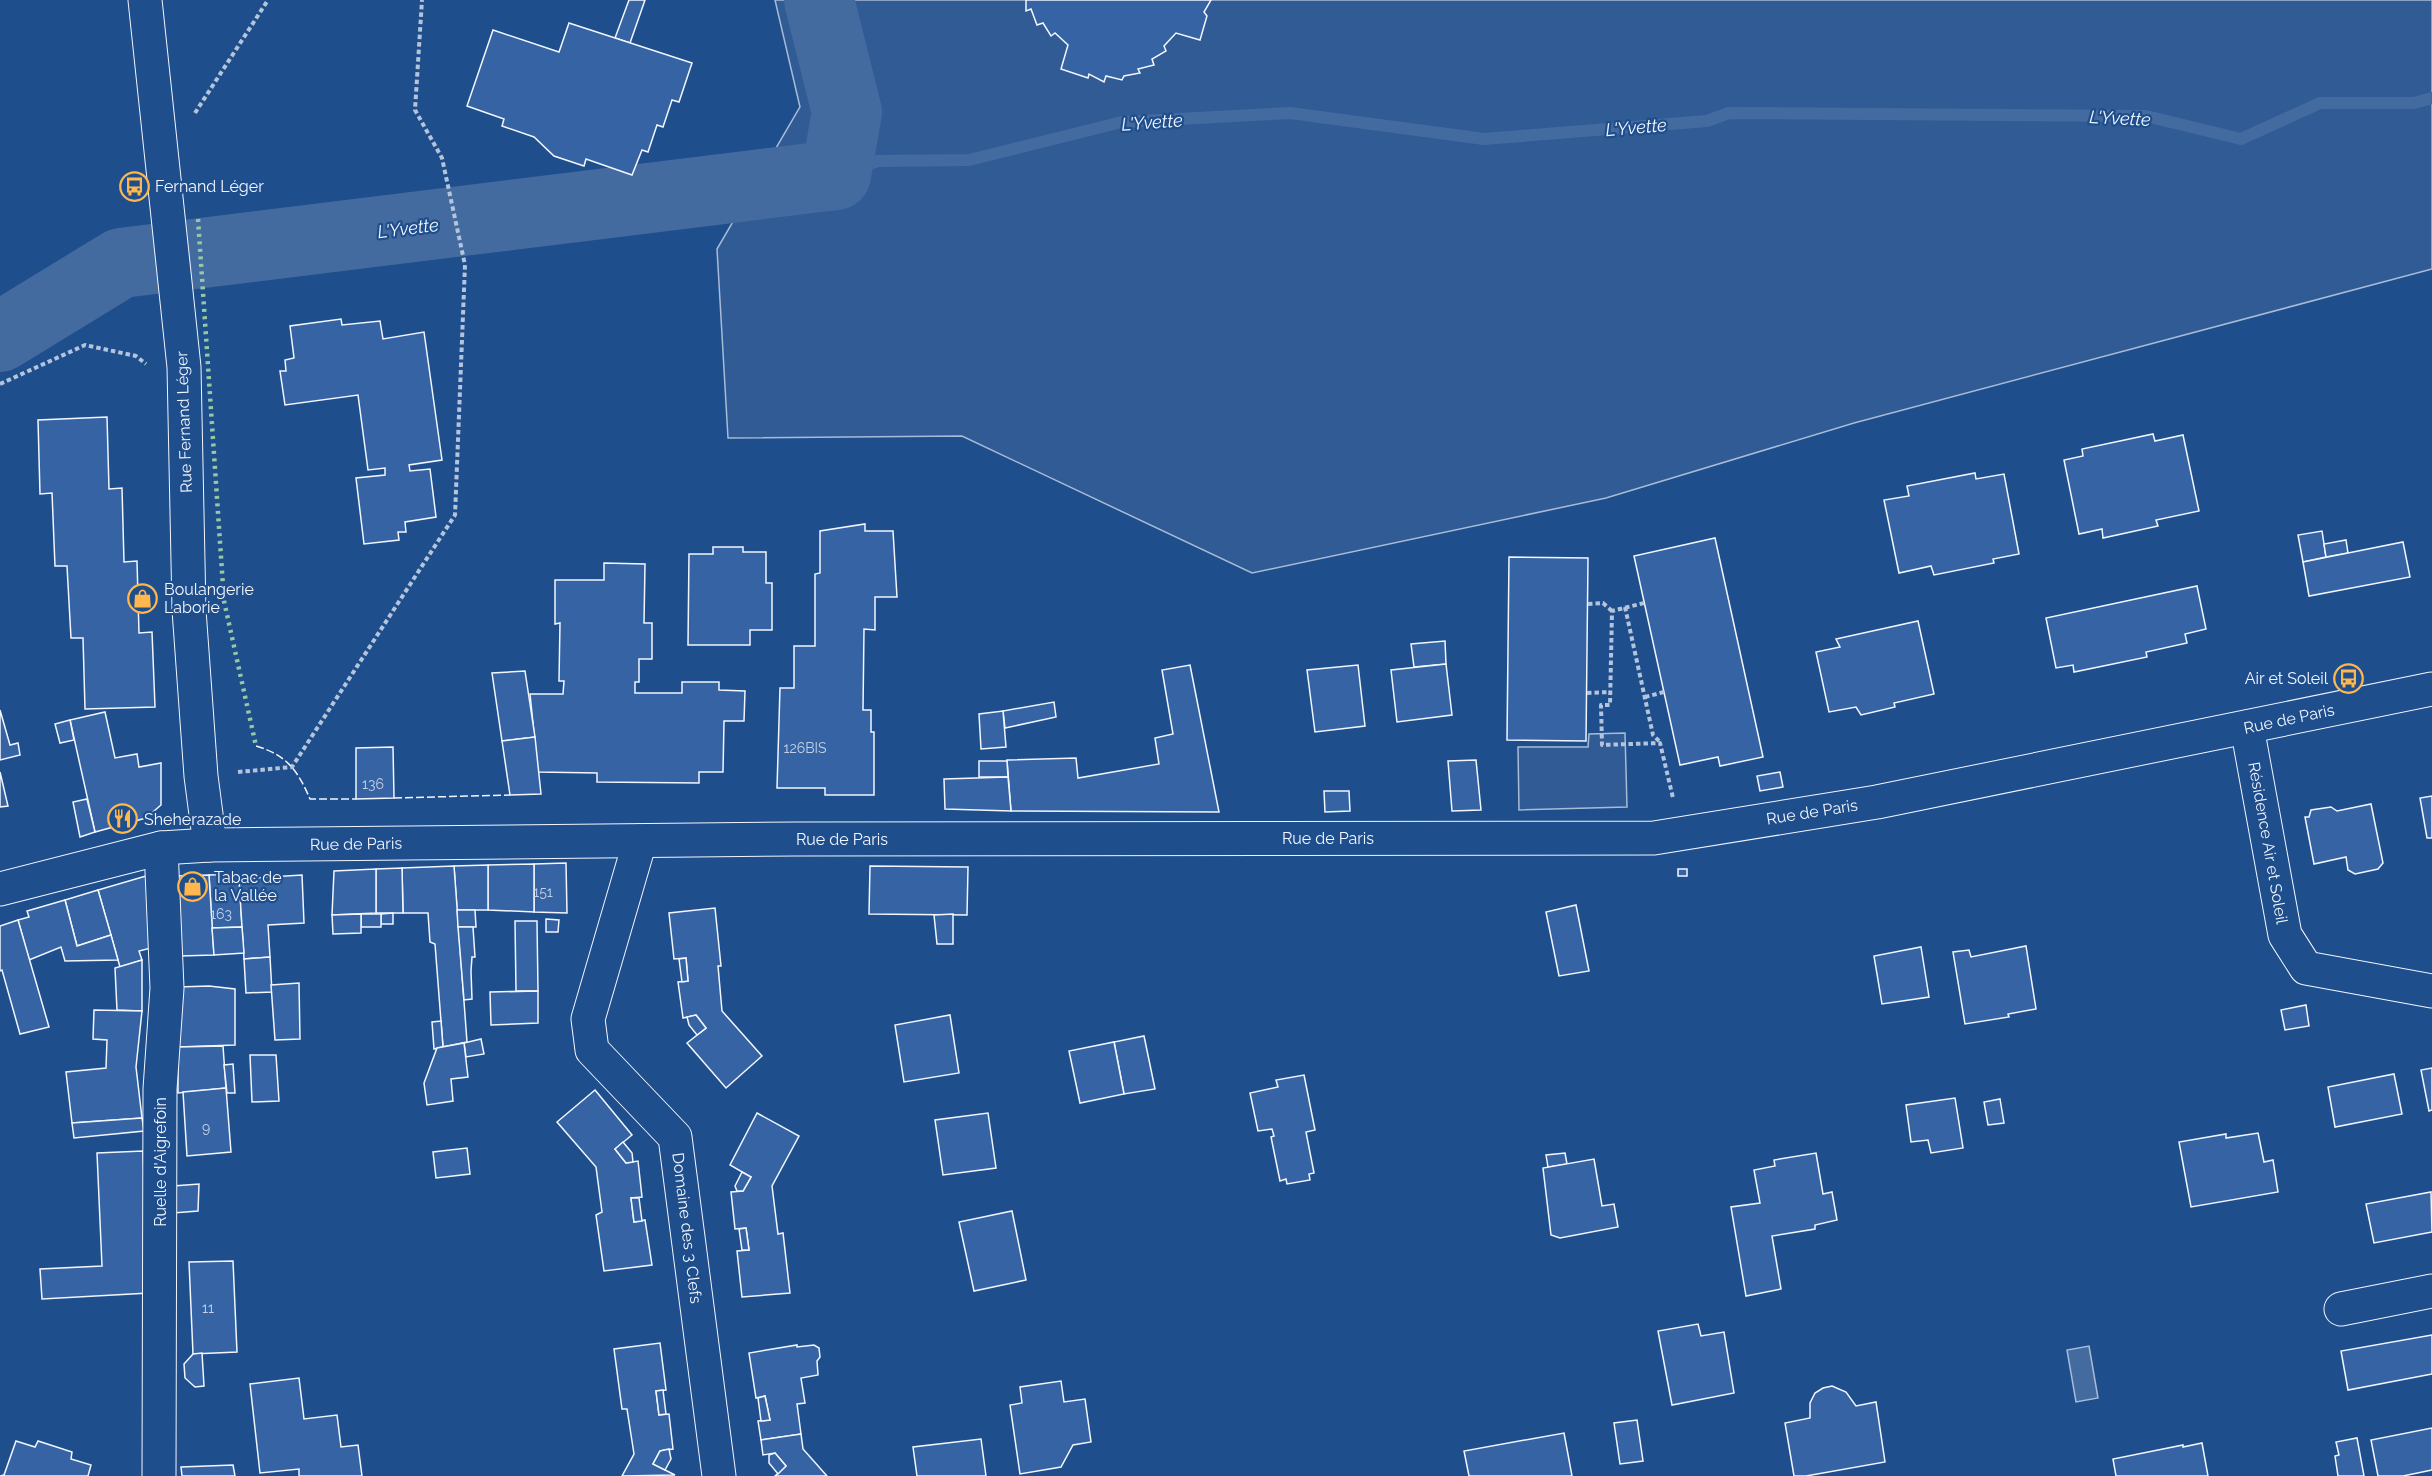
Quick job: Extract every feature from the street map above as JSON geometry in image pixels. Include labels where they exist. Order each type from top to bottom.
[{"type":"street","name":"Rue Fernand Léger","points":[[145,0],[184,382],[189,610],[201,776],[210,845]]},
{"type":"street","name":"Rue de Paris","points":[[0,890],[161,848],[210,845],[640,840],[1654,838],[1877,802],[2432,689]]},
{"type":"street","name":"Résidence Air et Soleil","points":[[2247,727],[2285,935],[2306,968],[2432,991]]},
{"type":"street","name":"Domaine des 3 Clefs","points":[[640,840],[588,1019],[592,1050],[675,1137],[719,1476]]},
{"type":"street","name":"Ruelle d'Aigrefoin","points":[[159,1476],[160,1089],[167,988],[161,848]]},
{"type":"street","points":[[2341,1309],[2432,1291]]},
{"type":"path","points":[[194,116],[268,0]]},
{"type":"path","points":[[201,776],[292,766],[455,515],[465,265],[442,158],[415,110],[422,0]]},
{"type":"path","points":[[0,384],[85,345],[136,356],[184,382]]},
{"type":"path","points":[[1588,603],[1603,603],[1612,611],[1610,705],[1601,705],[1602,745],[1660,743]]},
{"type":"path","points":[[1612,611],[1644,603]]},
{"type":"path","points":[[1626,608],[1653,735],[1660,743],[1681,833]]},
{"type":"path","points":[[1587,693],[1610,692]]},
{"type":"path","points":[[1645,697],[1664,692]]},
{"type":"shaded area","points":[[775,0],[2432,0],[2432,269],[1854,423],[1606,498],[1252,573],[962,436],[728,438],[717,249],[800,107]]},
{"type":"shaded area","points":[[1625,733],[1627,807],[1519,810],[1518,747],[1588,747],[1589,734]]},
{"type":"shaded area","points":[[2089,1346],[2098,1398],[2076,1402],[2067,1350]]},
{"type":"building","points":[[629,0],[645,0],[630,43],[615,38]]},
{"type":"building","points":[[1026,0],[1211,0],[1204,12],[1207,16],[1200,40],[1176,33],[1164,46],[1166,51],[1152,59],[1154,65],[1138,69],[1140,73],[1124,76],[1122,80],[1106,76],[1104,82],[1089,74],[1088,78],[1061,69],[1068,45],[1055,33],[1051,36],[1043,23],[1037,25],[1031,9],[1026,11]]},
{"type":"building","points":[[569,23],[692,63],[679,102],[672,100],[663,127],[657,125],[648,152],[642,150],[632,175],[586,159],[584,166],[554,156],[534,137],[502,126],[504,119],[467,106],[493,30],[559,52]]},
{"type":"building","points":[[341,319],[342,325],[380,321],[383,339],[424,332],[442,460],[409,465],[410,471],[430,469],[436,517],[405,522],[406,532],[398,532],[399,540],[364,544],[356,478],[385,475],[385,468],[368,470],[358,395],[285,405],[280,371],[286,371],[285,360],[294,358],[290,326]]},
{"type":"building","points":[[107,417],[109,489],[122,488],[124,562],[137,561],[139,633],[152,632],[155,707],[85,709],[83,638],[71,638],[67,566],[55,566],[52,493],[40,494],[38,420]]},
{"type":"building","points":[[2153,434],[2155,441],[2183,435],[2199,511],[2156,520],[2158,526],[2103,538],[2102,529],[2079,534],[2064,460],[2083,456],[2082,449]]},
{"type":"building","points":[[1975,473],[1976,479],[2004,474],[2019,554],[1993,559],[1994,563],[1934,575],[1931,566],[1899,573],[1884,500],[1909,496],[1907,486]]},
{"type":"building","points":[[865,524],[865,531],[893,531],[897,597],[875,597],[875,630],[864,629],[863,710],[871,710],[871,732],[874,732],[874,795],[825,795],[825,788],[777,788],[780,688],[794,688],[794,646],[815,646],[815,574],[820,573],[820,531]]},
{"type":"building","points":[[2322,531],[2326,557],[2303,562],[2298,535]]},
{"type":"building","points":[[1715,538],[1763,757],[1720,766],[1718,757],[1680,765],[1634,556]]},
{"type":"building","points":[[2346,540],[2348,553],[2326,557],[2324,544]]},
{"type":"building","points":[[2403,542],[2410,577],[2309,596],[2303,562]]},
{"type":"building","points":[[713,547],[743,547],[743,552],[766,552],[766,583],[772,583],[772,630],[750,630],[750,645],[688,645],[689,554],[713,554]]},
{"type":"building","points":[[1509,557],[1588,558],[1586,741],[1507,740]]},
{"type":"building","points":[[604,563],[645,564],[644,623],[652,623],[652,659],[639,659],[639,682],[635,682],[635,693],[682,693],[682,682],[719,682],[719,690],[745,691],[744,721],[724,721],[723,772],[699,772],[699,783],[597,782],[597,773],[538,772],[530,694],[563,694],[564,681],[559,681],[560,623],[555,624],[555,580],[604,580]]},
{"type":"building","points":[[2197,586],[2206,629],[2185,634],[2187,643],[2146,652],[2147,657],[2074,672],[2073,665],[2056,668],[2046,618]]},
{"type":"building","points":[[1918,621],[1934,694],[1894,703],[1895,707],[1861,715],[1856,707],[1829,712],[1816,652],[1840,647],[1836,639]]},
{"type":"building","points":[[1445,641],[1446,664],[1414,667],[1411,644]]},
{"type":"building","points":[[1446,664],[1452,715],[1397,722],[1391,670]]},
{"type":"building","points":[[1190,665],[1219,812],[1011,811],[1007,760],[1076,758],[1078,778],[1159,764],[1155,738],[1173,734],[1162,670]]},
{"type":"building","points":[[1358,665],[1365,726],[1315,732],[1307,670]]},
{"type":"building","points":[[525,671],[535,737],[502,741],[492,673]]},
{"type":"building","points":[[1054,702],[1056,717],[1005,728],[1003,711]]},
{"type":"building","points":[[0,710],[10,745],[18,743],[20,755],[0,760]]},
{"type":"building","points":[[1003,711],[1006,747],[981,749],[979,714]]},
{"type":"building","points":[[105,712],[115,758],[137,754],[139,767],[161,763],[161,805],[146,818],[95,832],[70,720]]},
{"type":"building","points":[[70,720],[74,740],[60,743],[55,724]]},
{"type":"building","points":[[535,737],[541,794],[510,795],[502,741]]},
{"type":"building","points":[[393,747],[394,798],[356,799],[356,748]]},
{"type":"building","points":[[1476,760],[1481,810],[1452,811],[1448,761]]},
{"type":"building","points":[[979,761],[1007,761],[1008,777],[979,777]]},
{"type":"building","points":[[0,772],[8,806],[0,807]]},
{"type":"building","points":[[1780,772],[1783,787],[1760,791],[1757,776]]},
{"type":"building","points":[[1008,777],[1011,811],[945,809],[944,779]]},
{"type":"building","points":[[1324,791],[1349,791],[1350,811],[1325,812]]},
{"type":"building","points":[[2432,796],[2432,838],[2427,838],[2420,798]]},
{"type":"building","points":[[87,799],[95,832],[80,837],[73,802]]},
{"type":"building","points":[[2371,804],[2383,863],[2378,869],[2355,874],[2348,870],[2346,857],[2314,864],[2305,817],[2309,817],[2311,810],[2331,807],[2337,811]]},
{"type":"building","points":[[566,863],[567,913],[534,912],[534,864]]},
{"type":"building","points":[[534,864],[534,912],[488,910],[488,865]]},
{"type":"building","points":[[488,865],[488,910],[457,910],[454,866]]},
{"type":"building","points":[[454,866],[467,1042],[443,1047],[435,944],[430,942],[428,913],[403,913],[402,868]]},
{"type":"building","points":[[870,866],[968,867],[967,915],[869,914]]},
{"type":"building","points":[[402,868],[403,913],[376,913],[376,869]]},
{"type":"building","points":[[376,869],[376,913],[332,915],[334,871]]},
{"type":"building","points":[[1678,869],[1687,869],[1687,876],[1678,876]]},
{"type":"building","points":[[239,874],[242,927],[212,928],[209,875]]},
{"type":"building","points":[[209,875],[214,955],[180,956],[177,876]]},
{"type":"building","points":[[302,875],[304,923],[268,925],[270,957],[244,959],[239,879]]},
{"type":"building","points":[[146,876],[155,947],[139,951],[142,960],[120,967],[98,890]]},
{"type":"building","points":[[98,890],[111,935],[77,946],[65,900]]},
{"type":"building","points":[[65,900],[77,946],[111,935],[118,960],[65,961],[61,947],[29,960],[18,920],[29,917],[27,911]]},
{"type":"building","points":[[1576,905],[1589,971],[1559,976],[1546,912]]},
{"type":"building","points":[[715,908],[721,966],[718,966],[722,1011],[762,1056],[726,1088],[687,1043],[706,1028],[696,1015],[683,1018],[678,982],[688,981],[686,958],[674,959],[669,913]]},
{"type":"building","points":[[457,910],[475,910],[476,927],[458,927]]},
{"type":"building","points":[[393,913],[393,924],[381,924],[381,914]]},
{"type":"building","points":[[361,914],[381,914],[381,927],[361,927]]},
{"type":"building","points":[[361,914],[361,933],[333,934],[332,915]]},
{"type":"building","points":[[953,914],[953,944],[937,944],[934,915]]},
{"type":"building","points":[[546,919],[559,920],[558,932],[546,932]]},
{"type":"building","points":[[18,920],[49,1027],[20,1034],[2,970],[0,971],[0,926]]},
{"type":"building","points":[[515,921],[537,921],[538,991],[516,991]]},
{"type":"building","points":[[242,927],[244,953],[214,955],[212,928]]},
{"type":"building","points":[[458,927],[473,927],[475,957],[472,957],[471,971],[472,999],[464,1000]]},
{"type":"building","points":[[2026,946],[2036,1009],[2008,1014],[2009,1017],[1965,1024],[1953,952],[1969,950],[1971,957]]},
{"type":"building","points":[[1921,947],[1929,997],[1882,1004],[1874,956]]},
{"type":"building","points":[[270,957],[272,992],[246,993],[244,959]]},
{"type":"building","points":[[686,958],[688,981],[682,982],[679,959]]},
{"type":"building","points":[[142,960],[142,1011],[117,1010],[115,968]]},
{"type":"building","points":[[299,983],[300,1039],[275,1040],[271,985]]},
{"type":"building","points":[[209,986],[235,989],[235,1045],[178,1047],[178,987]]},
{"type":"building","points":[[538,991],[538,1023],[491,1025],[490,992]]},
{"type":"building","points":[[2306,1005],[2309,1026],[2285,1030],[2281,1010]]},
{"type":"building","points":[[94,1010],[142,1011],[136,1067],[142,1118],[72,1123],[66,1072],[106,1068],[107,1040],[93,1039]]},
{"type":"building","points":[[696,1015],[706,1028],[697,1035],[689,1025],[687,1017]]},
{"type":"building","points":[[950,1015],[959,1073],[904,1082],[895,1025]]},
{"type":"building","points":[[441,1021],[443,1047],[434,1049],[432,1022]]},
{"type":"building","points":[[1144,1036],[1155,1089],[1124,1094],[1114,1042]]},
{"type":"building","points":[[481,1039],[484,1054],[466,1057],[464,1043]]},
{"type":"building","points":[[1114,1042],[1124,1094],[1080,1103],[1069,1051]]},
{"type":"building","points":[[464,1043],[468,1077],[451,1079],[453,1101],[427,1105],[424,1083],[437,1048]]},
{"type":"building","points":[[223,1046],[226,1088],[178,1093],[178,1047]]},
{"type":"building","points":[[250,1055],[276,1055],[279,1101],[252,1102]]},
{"type":"building","points":[[233,1064],[235,1093],[227,1093],[224,1065]]},
{"type":"building","points":[[2432,1068],[2432,1110],[2429,1111],[2421,1070]]},
{"type":"building","points":[[2394,1074],[2402,1114],[2335,1127],[2328,1087]]},
{"type":"building","points":[[1304,1075],[1315,1130],[1306,1132],[1314,1173],[1309,1174],[1310,1180],[1287,1184],[1286,1179],[1280,1181],[1271,1137],[1274,1136],[1272,1129],[1258,1131],[1250,1093],[1278,1087],[1276,1080]]},
{"type":"building","points":[[226,1088],[231,1152],[187,1156],[183,1092]]},
{"type":"building","points":[[595,1090],[632,1135],[615,1149],[626,1163],[638,1161],[642,1197],[631,1198],[634,1222],[645,1220],[652,1265],[604,1271],[596,1215],[602,1212],[596,1167],[557,1122]]},
{"type":"building","points":[[1955,1098],[1963,1148],[1931,1153],[1928,1140],[1911,1142],[1906,1105]]},
{"type":"building","points":[[2000,1099],[2004,1123],[1988,1125],[1984,1102]]},
{"type":"building","points":[[757,1113],[799,1136],[772,1186],[778,1234],[783,1233],[790,1293],[742,1297],[737,1251],[749,1250],[746,1228],[735,1229],[731,1192],[743,1191],[751,1177],[730,1165]]},
{"type":"building","points":[[988,1113],[996,1168],[943,1175],[935,1120]]},
{"type":"building","points":[[142,1118],[144,1131],[74,1138],[72,1123]]},
{"type":"building","points":[[2258,1133],[2264,1162],[2273,1160],[2278,1192],[2191,1207],[2179,1142],[2226,1134],[2226,1138]]},
{"type":"building","points":[[623,1142],[632,1153],[633,1162],[626,1163],[615,1149]]},
{"type":"building","points":[[467,1148],[470,1174],[436,1178],[433,1152]]},
{"type":"building","points":[[143,1151],[149,1293],[42,1299],[40,1269],[102,1266],[97,1153]]},
{"type":"building","points":[[1565,1153],[1567,1164],[1548,1167],[1546,1155]]},
{"type":"building","points":[[1816,1153],[1823,1194],[1832,1192],[1837,1220],[1815,1225],[1815,1229],[1772,1236],[1781,1289],[1746,1296],[1731,1207],[1760,1203],[1754,1170],[1775,1166],[1774,1160]]},
{"type":"building","points":[[1594,1159],[1602,1206],[1614,1204],[1618,1227],[1560,1238],[1551,1235],[1543,1168]]},
{"type":"building","points":[[742,1172],[751,1177],[743,1191],[737,1191],[735,1186]]},
{"type":"building","points":[[199,1184],[198,1211],[173,1213],[173,1186]]},
{"type":"building","points":[[2431,1192],[2432,1232],[2374,1243],[2366,1204]]},
{"type":"building","points":[[631,1198],[639,1198],[642,1221],[634,1222]]},
{"type":"building","points":[[1012,1211],[1026,1280],[974,1291],[959,1222]]},
{"type":"building","points":[[746,1228],[749,1250],[742,1250],[739,1229]]},
{"type":"building","points":[[233,1261],[237,1352],[193,1354],[189,1262]]},
{"type":"building","points":[[1698,1324],[1701,1336],[1724,1332],[1734,1393],[1672,1405],[1658,1331]]},
{"type":"building","points":[[2432,1335],[2432,1374],[2348,1390],[2341,1351]]},
{"type":"building","points":[[660,1343],[666,1390],[656,1391],[659,1415],[669,1414],[673,1449],[660,1451],[653,1464],[675,1475],[622,1476],[634,1454],[627,1409],[622,1409],[614,1349]]},
{"type":"building","points":[[797,1345],[797,1347],[814,1345],[819,1348],[820,1357],[817,1361],[818,1375],[801,1378],[805,1403],[797,1404],[801,1434],[761,1440],[758,1421],[770,1420],[765,1396],[756,1398],[749,1353]]},
{"type":"building","points":[[202,1353],[204,1386],[195,1387],[185,1378],[184,1364],[193,1354]]},
{"type":"building","points":[[299,1378],[304,1419],[337,1415],[341,1447],[358,1445],[362,1476],[299,1476],[299,1469],[260,1473],[250,1384]]},
{"type":"building","points":[[1061,1381],[1064,1402],[1085,1399],[1091,1442],[1073,1445],[1061,1467],[1020,1474],[1010,1405],[1022,1403],[1020,1387]]},
{"type":"building","points":[[1832,1386],[1846,1392],[1856,1406],[1876,1402],[1885,1462],[1806,1476],[1794,1476],[1785,1423],[1810,1418],[1810,1403],[1815,1393]]},
{"type":"building","points":[[663,1390],[666,1414],[659,1415],[656,1391]]},
{"type":"building","points":[[765,1396],[770,1420],[761,1421],[758,1398]]},
{"type":"building","points":[[1637,1420],[1643,1461],[1620,1464],[1614,1423]]},
{"type":"building","points":[[2432,1428],[2432,1470],[2403,1476],[2378,1476],[2371,1440]]},
{"type":"building","points":[[1564,1433],[1572,1476],[1469,1476],[1464,1451]]},
{"type":"building","points":[[801,1434],[803,1449],[827,1476],[775,1476],[786,1466],[775,1453],[763,1455],[761,1440]]},
{"type":"building","points":[[2357,1438],[2364,1476],[2338,1476],[2335,1456],[2339,1455],[2336,1442]]},
{"type":"building","points":[[981,1439],[986,1476],[917,1476],[913,1447]]},
{"type":"building","points":[[16,1441],[35,1447],[38,1441],[72,1452],[71,1459],[91,1465],[88,1476],[0,1476],[4,1475]]},
{"type":"building","points":[[2202,1443],[2208,1476],[2116,1476],[2113,1459]]},
{"type":"building","points":[[669,1449],[671,1459],[665,1470],[653,1464],[660,1451]]},
{"type":"building","points":[[775,1453],[786,1466],[778,1474],[769,1463],[769,1455]]},
{"type":"building","points":[[233,1465],[235,1476],[182,1476],[181,1467]]},
{"type":"waterway","name":"L'Yvette","points":[[0,337],[121,263],[836,175],[847,112],[819,0]]},
{"type":"waterway","name":"L'Yvette","points":[[836,175],[878,161],[969,160],[1122,122],[1290,113],[1484,139],[1707,121],[1729,113],[2146,116],[2241,139],[2320,103],[2414,103],[2432,98]]},
{"type":"hedge","points":[[198,219],[224,601],[256,746]]},
{"type":"fence","points":[[256,746],[284,759],[296,772],[310,799],[356,799]]},
{"type":"fence","points":[[394,798],[510,795]]},
{"type":"place","name":"Fernand Léger","points":[[134,186]]},
{"type":"place","name":"Boulangerie Laborie","points":[[143,598]]},
{"type":"place","name":"Air et Soleil","points":[[2349,678]]},
{"type":"place","name":"Sheherazade","points":[[123,819]]},
{"type":"place","name":"Tabac de la Vallée","points":[[193,886]]}]
